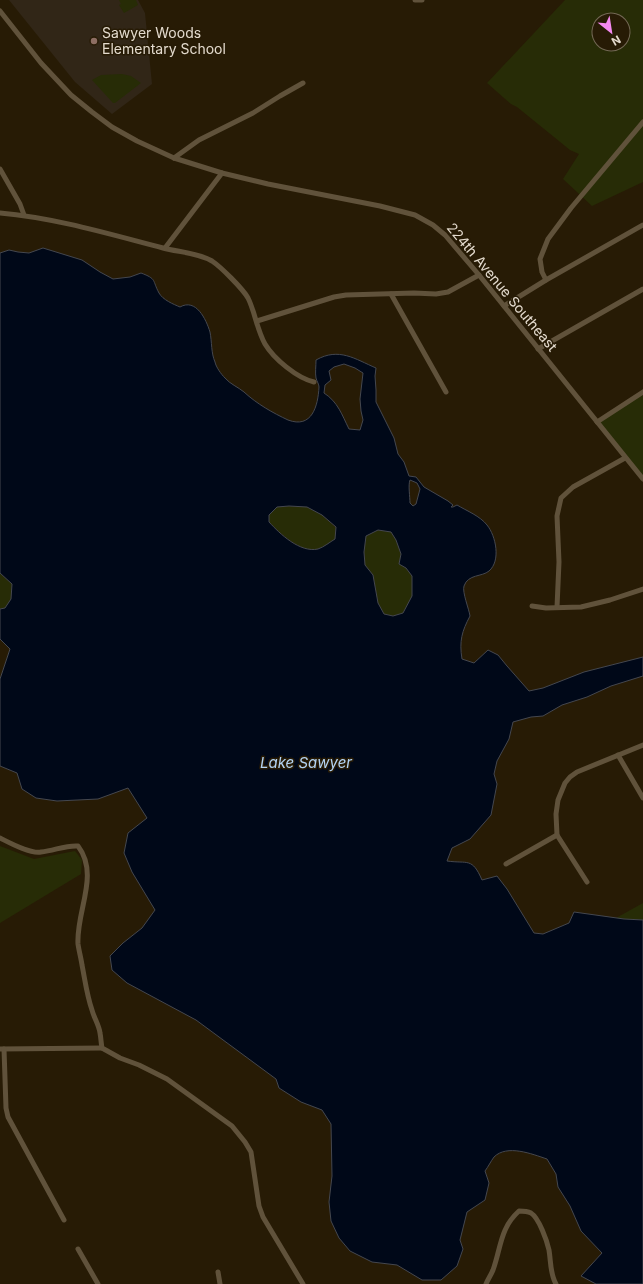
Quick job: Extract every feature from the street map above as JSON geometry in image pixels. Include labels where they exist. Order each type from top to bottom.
[{"type":"street","points":[[415,0],[422,0]]},
{"type":"street","name":"224th Avenue Southeast","points":[[0,10],[41,63],[71,95],[112,127],[136,141],[174,158],[222,173],[268,184],[380,206],[415,215],[440,230],[452,242],[479,275],[643,479]]},
{"type":"street","points":[[174,158],[200,140],[253,113],[303,83]]},
{"type":"street","points":[[546,280],[542,272],[540,260],[548,239],[571,208],[643,122]]},
{"type":"street","points":[[0,169],[20,204],[24,215]]},
{"type":"street","points":[[165,248],[222,173]]},
{"type":"street","points":[[0,213],[24,215],[80,226],[203,257],[213,261],[248,298],[265,344],[279,360],[298,375],[314,382]]},
{"type":"street","points":[[504,306],[546,280],[643,225]]},
{"type":"street","points":[[257,321],[334,297],[346,295],[414,293],[436,294],[448,292],[479,275]]},
{"type":"street","points":[[538,349],[643,289]]},
{"type":"street","points":[[391,294],[446,392]]},
{"type":"street","points":[[597,422],[643,392]]},
{"type":"street","points":[[557,607],[559,562],[557,516],[561,498],[572,487],[626,458]]},
{"type":"street","points":[[532,606],[546,608],[581,607],[610,600],[643,589]]},
{"type":"street","points":[[587,882],[557,835],[556,814],[558,800],[565,783],[577,772],[643,745]]},
{"type":"street","points":[[618,755],[643,798]]},
{"type":"street","points":[[506,864],[557,835]]},
{"type":"street","points":[[0,838],[34,852],[70,846],[78,846],[82,852],[87,865],[88,873],[78,944],[84,978],[100,1032],[102,1048]]},
{"type":"street","points":[[64,1220],[8,1117],[6,1108],[2,1049],[102,1048],[120,1058],[167,1078],[232,1126],[238,1132],[251,1152],[259,1206],[263,1218],[303,1284]]},
{"type":"street","points":[[486,1284],[493,1270],[505,1229],[519,1211],[526,1211],[533,1214],[542,1228],[548,1248],[551,1272],[556,1284]]},
{"type":"street","points":[[78,1249],[98,1284]]},
{"type":"street","points":[[218,1272],[220,1284]]},
{"type":"shaded area","name":"Sawyer Woods Elementary School","points":[[9,0],[138,0],[145,13],[152,84],[112,114],[75,82]]},
{"type":"green space","points":[[119,0],[136,0],[138,5],[124,13],[119,5],[121,4]]},
{"type":"green space","points":[[565,0],[643,0],[643,182],[592,206],[563,179],[579,154],[570,150],[517,107],[511,104],[487,83]]},
{"type":"green space","points":[[122,74],[131,76],[141,83],[115,103],[113,103],[92,80],[101,75]]},
{"type":"green space","points":[[643,395],[643,476],[597,422]]},
{"type":"green space","points":[[277,507],[307,507],[322,515],[336,528],[335,539],[319,549],[312,550],[298,546],[291,542],[269,522],[269,515]]},
{"type":"green space","points":[[378,530],[391,532],[396,540],[406,568],[412,576],[412,596],[403,613],[393,616],[384,614],[378,603],[373,575],[365,565],[364,552],[366,536]]},
{"type":"green space","points":[[0,573],[12,584],[11,599],[5,608],[0,609]]},
{"type":"green space","points":[[0,846],[34,859],[75,851],[82,860],[81,874],[0,923]]},
{"type":"green space","points":[[643,903],[643,920],[616,918]]},
{"type":"water","name":"Lake Sawyer","points":[[43,248],[82,260],[113,279],[130,277],[141,273],[150,277],[159,293],[166,300],[180,307],[191,305],[200,311],[210,332],[213,355],[216,364],[220,372],[227,380],[260,404],[288,420],[296,422],[308,419],[315,408],[319,387],[316,376],[316,360],[332,354],[340,354],[354,358],[376,368],[376,402],[394,438],[398,454],[404,462],[409,476],[416,477],[424,487],[453,505],[451,507],[457,505],[481,519],[493,535],[496,555],[493,567],[486,573],[469,579],[464,586],[470,616],[462,636],[462,659],[474,663],[488,650],[498,655],[529,691],[543,688],[584,672],[643,657],[643,676],[611,686],[587,697],[562,705],[543,716],[531,717],[513,722],[509,739],[497,761],[494,774],[497,784],[491,815],[470,839],[452,848],[447,861],[469,863],[475,868],[482,880],[497,876],[507,889],[534,933],[543,934],[569,923],[574,912],[643,920],[643,1284],[596,1284],[581,1276],[602,1253],[581,1231],[570,1206],[558,1187],[556,1174],[547,1159],[520,1151],[506,1151],[499,1153],[494,1157],[485,1171],[489,1183],[485,1200],[467,1212],[460,1240],[463,1249],[457,1266],[441,1280],[422,1280],[397,1265],[372,1262],[350,1251],[339,1238],[331,1221],[329,1202],[332,1176],[331,1124],[322,1110],[301,1102],[279,1088],[276,1079],[196,1020],[127,983],[112,970],[110,956],[123,943],[142,928],[155,910],[132,872],[124,853],[128,833],[147,818],[128,788],[98,799],[57,801],[36,798],[22,789],[17,773],[0,766],[0,679],[10,649],[0,639],[0,609],[5,608],[11,599],[12,584],[0,573],[0,253],[9,250],[29,253]],"holes":[[[344,364],[363,373],[360,399],[363,420],[360,430],[349,429],[333,400],[324,393],[325,385],[331,380],[329,371],[334,367]],[[410,480],[417,483],[420,489],[416,504],[413,506],[410,503]],[[277,507],[307,507],[322,515],[336,527],[335,539],[318,549],[304,548],[291,542],[269,522],[269,515]],[[378,530],[391,532],[396,540],[401,554],[399,564],[406,568],[412,576],[412,596],[403,613],[393,616],[384,614],[378,603],[373,575],[365,565],[364,552],[366,536]]]},
{"type":"place","name":"Sawyer Woods Elementary School","points":[[94,41]]}]
